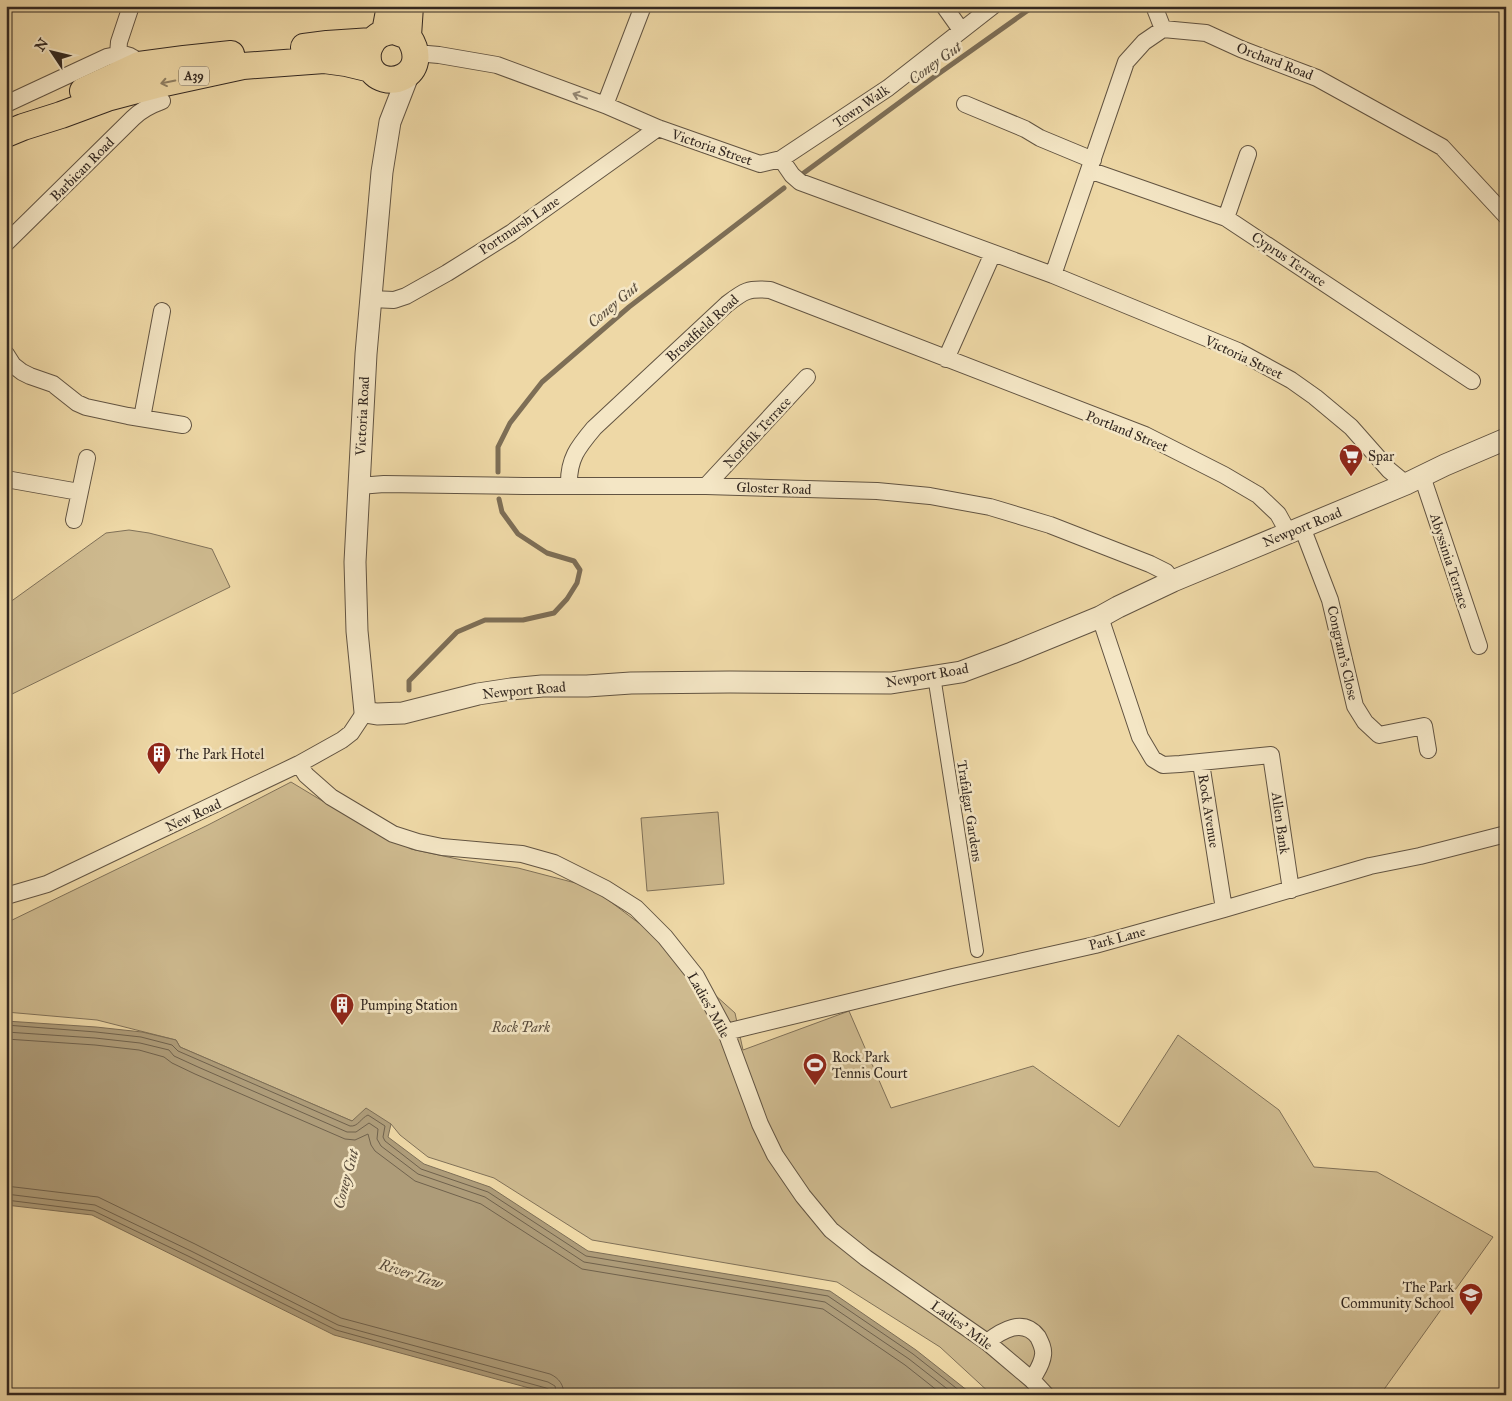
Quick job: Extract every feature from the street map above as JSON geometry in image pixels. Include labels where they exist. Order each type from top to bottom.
[{"type":"main road","points":[[390,6],[398,47]]},
{"type":"main road","points":[[398,47],[410,6]]},
{"type":"main road","name":"A39","points":[[327,44],[398,47],[397,80],[390,80],[377,74],[324,60],[243,66],[107,98],[61,116],[14,130],[129,60],[295,49],[327,44]]},
{"type":"main road","points":[[377,74],[368,62],[367,52],[398,47]]},
{"type":"street","points":[[6,104],[99,60],[129,60],[119,42],[132,6]]},
{"type":"street","points":[[605,105],[643,6]]},
{"type":"street","points":[[944,6],[962,30]]},
{"type":"street","name":"Town Walk","points":[[781,159],[888,88],[993,6]]},
{"type":"street","points":[[1053,275],[1126,62],[1144,42],[1164,29],[1154,6]]},
{"type":"street","name":"Orchard Road","points":[[1164,29],[1206,33],[1241,49],[1317,78],[1442,146],[1506,216]]},
{"type":"street","name":"Victoria Street","points":[[398,47],[497,65],[605,105],[658,128],[760,164],[781,159],[792,175],[800,182],[1053,275],[1238,351],[1292,380],[1351,428],[1389,470],[1414,480]]},
{"type":"street","name":"Victoria Road","points":[[365,712],[357,631],[355,571],[364,380],[382,172],[390,122],[398,47]]},
{"type":"street","name":"Victoria Road","points":[[377,74],[390,122]]},
{"type":"street","name":"Barbican Road","points":[[6,243],[133,118],[153,104],[162,101]]},
{"type":"street","name":"Cyprus Terrace","points":[[965,104],[1025,129],[1091,165],[1226,218],[1472,381]]},
{"type":"street","name":"Portmarsh Lane","points":[[371,298],[394,300],[406,296],[447,273],[511,233],[658,128]]},
{"type":"street","points":[[1226,218],[1248,154]]},
{"type":"street","points":[[946,359],[992,252]]},
{"type":"street","name":"Broadfield Road","points":[[569,486],[571,460],[578,447],[594,428],[727,304],[750,289],[770,290],[946,359]]},
{"type":"street","points":[[142,418],[162,311]]},
{"type":"street","points":[[6,354],[13,365],[22,372],[53,384],[77,403],[86,407],[183,425]]},
{"type":"street","name":"Portland Street","points":[[946,359],[1145,436],[1224,475],[1258,495],[1295,530]]},
{"type":"street","name":"Norfolk Terrace","points":[[706,486],[807,377]]},
{"type":"street","name":"Newport Road","points":[[365,712],[377,714],[403,713],[478,694],[511,688],[631,683],[891,683],[961,672],[1100,617],[1173,581],[1414,480],[1506,439]]},
{"type":"street","points":[[74,520],[86,458]]},
{"type":"street","points":[[6,479],[79,492]]},
{"type":"street","name":"Abyssinia Terrace","points":[[1414,480],[1479,646]]},
{"type":"street","name":"Gloster Road","points":[[359,486],[384,484],[706,486],[877,491],[930,496],[972,503],[1050,525],[1166,572],[1173,581]]},
{"type":"street","name":"Congram's Close","points":[[1295,530],[1330,600],[1355,706],[1365,722],[1379,735],[1424,726],[1428,750]]},
{"type":"street","name":"Rock Avenue","points":[[1100,617],[1140,736],[1153,759],[1163,765],[1201,763],[1224,910]]},
{"type":"street","name":"Trafalgar Gardens","points":[[934,676],[976,951]]},
{"type":"street","name":"New Road","points":[[6,896],[47,884],[299,764],[351,733],[365,712]]},
{"type":"street","name":"Allen Bank","points":[[1201,763],[1271,755],[1290,890]]},
{"type":"street","name":"Ladies' Mile","points":[[299,764],[306,775],[331,797],[392,834],[442,847],[522,854],[554,862],[606,889],[636,908],[665,936],[696,976],[726,1032],[760,1124],[775,1155],[808,1203],[831,1230],[866,1258],[987,1342],[1032,1380],[1046,1395]]},
{"type":"street","name":"Park Lane","points":[[726,1032],[952,976],[1095,944],[1224,910],[1370,866],[1420,856],[1506,834]]},
{"type":"street","points":[[987,1342],[1012,1327],[1024,1327],[1032,1331],[1042,1345],[1044,1354],[1032,1380]]},
{"type":"green space","points":[[129,530],[149,533],[212,549],[230,587],[6,697],[6,605],[106,533]]},
{"type":"green space","name":"Rock Park","points":[[291,782],[344,814],[411,849],[462,860],[518,868],[591,887],[652,933],[694,976],[735,1013],[743,1050],[849,1011],[891,1108],[1033,1066],[1119,1127],[1178,1035],[1279,1110],[1314,1167],[1377,1172],[1493,1237],[1380,1395],[992,1395],[940,1347],[837,1282],[592,1240],[494,1178],[428,1157],[400,1135],[391,1124],[355,1119],[352,1121],[180,1047],[176,1040],[97,1020],[6,1012],[6,923],[208,825]]},
{"type":"green space","points":[[718,812],[724,884],[647,891],[641,818]]},
{"type":"water","name":"River Taw","points":[[6,1021],[142,1032],[176,1040],[180,1047],[352,1121],[366,1108],[391,1124],[388,1137],[424,1164],[490,1187],[588,1251],[830,1291],[916,1350],[973,1395],[555,1395],[334,1335],[92,1215],[6,1205]]},
{"type":"waterway","name":"Coney Gut","points":[[801,175],[1034,6]]},
{"type":"waterway","name":"Coney Gut","points":[[498,472],[498,447],[510,423],[542,382],[629,307],[784,188]]},
{"type":"waterway","name":"Coney Gut","points":[[409,690],[409,681],[457,632],[485,620],[523,620],[554,613],[567,599],[577,583],[580,570],[574,561],[547,553],[518,534],[502,512],[499,499]]},
{"type":"place","name":"Spar","points":[[1351,477]]},
{"type":"place","name":"The Park Hotel","points":[[159,775]]},
{"type":"place","name":"Pumping Station","points":[[342,1026]]},
{"type":"place","name":"Rock Park Tennis Court","points":[[815,1086]]},
{"type":"place","name":"The Park Community School","points":[[1471,1316]]}]
